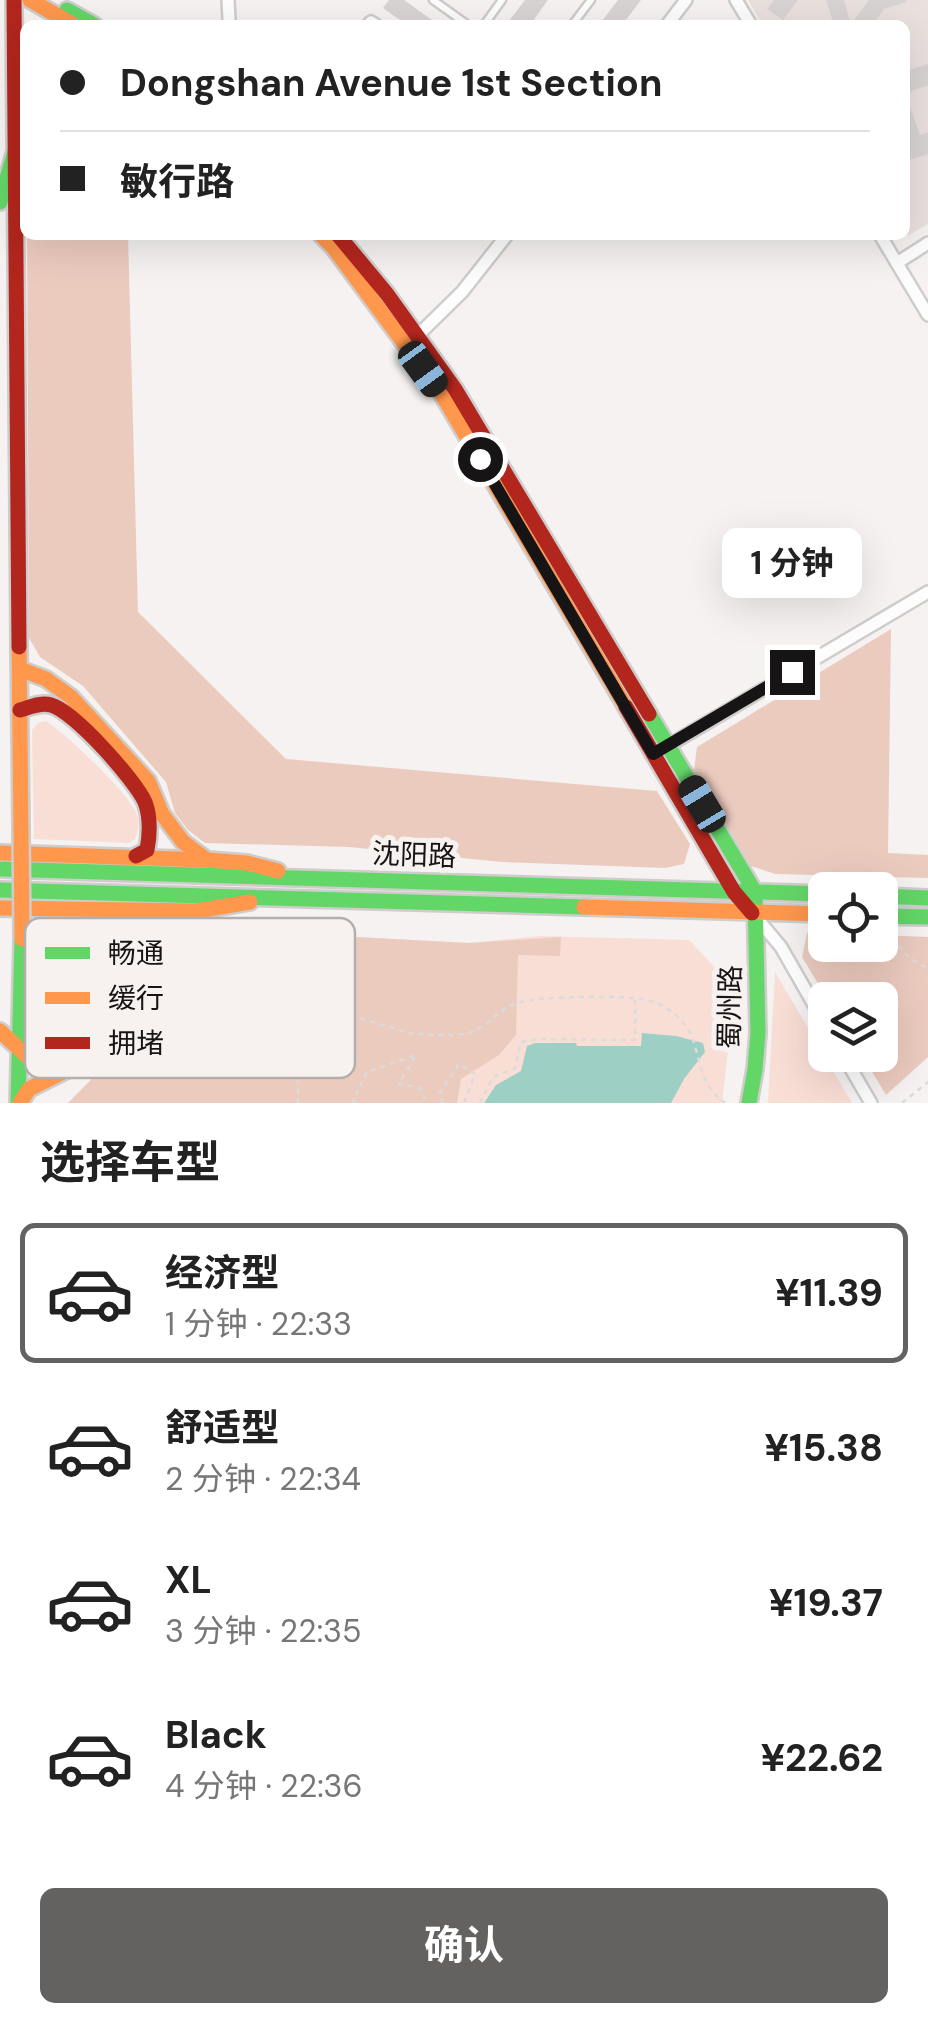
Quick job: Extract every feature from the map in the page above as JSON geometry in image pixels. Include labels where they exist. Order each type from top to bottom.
[{"type":"main road","points":[[14,0],[22,938],[19,1103]]},
{"type":"main road","points":[[30,0],[65,20]]},
{"type":"main road","points":[[50,0],[85,20]]},
{"type":"main road","points":[[0,202],[16,148]]},
{"type":"main road","points":[[326,240],[412,341]]},
{"type":"main road","points":[[342,240],[387,294],[441,394],[660,750],[755,892]]},
{"type":"main road","points":[[20,668],[46,679],[70,697],[148,781],[162,814],[183,842],[208,860]]},
{"type":"main road","points":[[20,710],[52,704],[70,714],[132,781],[144,800],[150,840],[147,850],[136,856]]},
{"type":"main road","points":[[660,750],[734,892],[752,912]]},
{"type":"main road","points":[[0,853],[208,860],[247,863],[292,875]]},
{"type":"main road","name":"沈阳路","points":[[0,869],[808,894]]},
{"type":"main road","name":"沈阳路","points":[[0,890],[808,914]]},
{"type":"main road","name":"蜀州路","points":[[749,1103],[758,1025],[752,912],[755,892]]},
{"type":"main road","points":[[0,908],[197,911],[282,897]]},
{"type":"main road","points":[[898,897],[928,898]]},
{"type":"main road","points":[[147,911],[149,918]]},
{"type":"main road","points":[[189,918],[197,911]]},
{"type":"main road","points":[[898,916],[928,917]]},
{"type":"main road","points":[[0,1032],[25,1055]]},
{"type":"main road","points":[[19,1103],[29,1089],[51,1078]]},
{"type":"street","points":[[228,0],[228,19]]},
{"type":"street","points":[[671,20],[686,0]]},
{"type":"street","points":[[412,341],[462,292],[503,240]]},
{"type":"street","points":[[883,240],[928,315]]},
{"type":"street","points":[[896,263],[928,242]]},
{"type":"street","points":[[660,750],[928,592]]},
{"type":"street","points":[[752,912],[780,946],[808,995]]},
{"type":"street","points":[[853,1072],[870,1103]]},
{"type":"lane","points":[[434,0],[461,20]]},
{"type":"lane","points":[[576,20],[591,0]]},
{"type":"path","points":[[898,941],[903,952],[928,968]]},
{"type":"path","points":[[480,1103],[493,1077],[515,1068],[521,1042],[635,1040],[635,998]]},
{"type":"path","points":[[355,1018],[411,1033],[467,1034],[517,1002],[651,1000],[687,1024],[696,1040],[698,1063],[708,1086],[725,1103]]},
{"type":"path","points":[[356,1103],[353,1100],[367,1072],[416,1056],[399,1084],[420,1088],[427,1103]]},
{"type":"path","points":[[443,1103],[438,1094],[460,1064],[475,1074],[464,1103]]},
{"type":"path","points":[[902,1103],[928,1082]]},
{"type":"shaded area","points":[[748,0],[928,0],[928,224],[910,234],[910,20],[759,20]]},
{"type":"shaded area","points":[[27,240],[128,240],[138,612],[286,759],[657,791],[690,844],[684,864],[665,868],[502,862],[349,847],[205,843],[175,813],[166,782],[83,686],[40,657],[29,638]]},
{"type":"shaded area","points":[[891,629],[888,853],[928,855],[928,878],[898,877],[898,872],[775,874],[751,866],[694,770],[697,747]]},
{"type":"shaded area","points":[[46,721],[123,794],[137,815],[135,839],[129,843],[34,839],[32,730]]},
{"type":"shaded area","points":[[807,933],[808,962],[898,962],[898,936],[928,937],[928,1057],[886,1095],[872,1072],[898,1072],[898,982],[817,982],[802,957]]},
{"type":"shaded area","points":[[540,936],[689,940],[723,976],[728,1051],[722,1103],[68,1103],[93,1078],[355,1078],[355,937],[469,943]]},
{"type":"shaded area","points":[[355,937],[469,943],[561,937],[560,956],[518,955],[516,1035],[499,1055],[461,1079],[457,1103],[68,1103],[93,1078],[355,1078]]},
{"type":"shaded area","points":[[775,972],[808,1028],[808,1072],[834,1072],[852,1103],[768,1103]]},
{"type":"shaded area","points":[[642,1033],[703,1043],[705,1052],[671,1103],[484,1103],[496,1085],[521,1071],[527,1046],[641,1046]]},
{"type":"building","points":[[389,0],[404,0],[432,20],[400,20],[383,8]]},
{"type":"building","points":[[525,0],[548,0],[534,20],[510,20]]},
{"type":"building","points":[[618,0],[641,0],[626,20],[603,20]]},
{"type":"building","points":[[774,0],[798,0],[783,20],[767,9]]},
{"type":"building","points":[[826,0],[844,0],[850,20],[832,20]]},
{"type":"building","points":[[869,0],[907,2],[884,9],[876,20],[854,20]]},
{"type":"building","points":[[928,64],[928,86],[910,94],[910,69]]},
{"type":"building","points":[[910,107],[920,135],[928,132],[928,154],[910,160]]},
{"type":"traffic: fast","points":[[67,10],[85,20]]},
{"type":"traffic: fast","points":[[0,202],[16,148]]},
{"type":"traffic: fast","points":[[649,714],[755,892],[758,1033],[749,1103]]},
{"type":"traffic: fast","points":[[0,869],[808,893]]},
{"type":"traffic: fast","points":[[0,890],[584,907]]},
{"type":"traffic: fast","points":[[898,897],[928,898]]},
{"type":"traffic: fast","points":[[898,916],[928,917]]},
{"type":"traffic: fast","points":[[18,1103],[22,939]]},
{"type":"traffic: slow","points":[[30,0],[65,20]]},
{"type":"traffic: slow","points":[[326,240],[441,393],[626,707]]},
{"type":"traffic: slow","points":[[19,647],[21,829]]},
{"type":"traffic: slow","points":[[20,669],[46,679],[71,697],[148,781],[162,814],[183,842],[207,860]]},
{"type":"traffic: slow","points":[[21,829],[22,939]]},
{"type":"traffic: slow","points":[[0,853],[207,860],[247,863],[278,871]]},
{"type":"traffic: slow","points":[[0,908],[197,911],[250,902]]},
{"type":"traffic: slow","points":[[584,907],[808,914]]},
{"type":"traffic: slow","points":[[147,911],[149,918]]},
{"type":"traffic: slow","points":[[189,918],[197,911]]},
{"type":"traffic: slow","points":[[0,1031],[25,1054]]},
{"type":"traffic: slow","points":[[20,1103],[29,1089],[51,1078]]},
{"type":"traffic: jam","points":[[14,0],[19,647]]},
{"type":"traffic: jam","points":[[342,240],[387,294],[455,389],[649,714]]},
{"type":"traffic: jam","points":[[20,710],[43,704],[61,710],[129,778],[145,802],[149,820],[147,850],[136,856]]},
{"type":"traffic: jam","points":[[626,707],[734,892],[752,913]]},
{"type":"route","points":[[480,459],[653,754],[792,672]]}]
